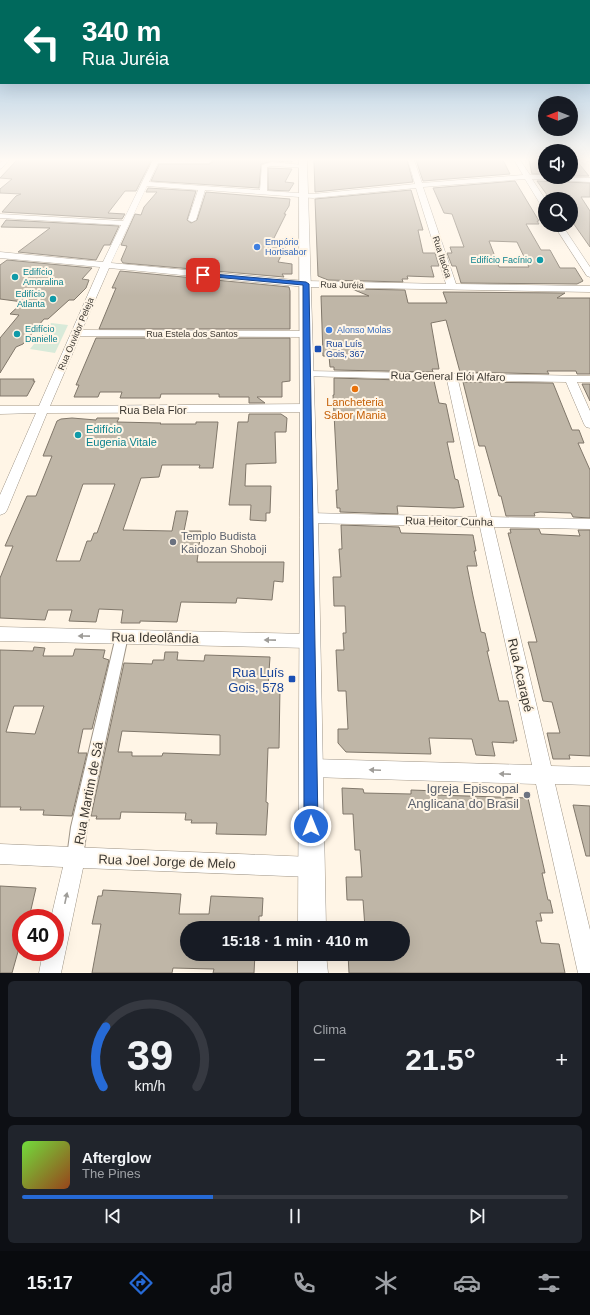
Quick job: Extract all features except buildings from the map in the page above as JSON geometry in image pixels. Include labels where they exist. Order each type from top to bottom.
[{"type":"street","name":"Rua Ouvidor Peleja","points":[[0,510],[105,266],[134,205]]},
{"type":"street","points":[[192,220],[197,205]]},
{"type":"street","points":[[304,205],[307,334],[306,408],[309,518],[312,921]]},
{"type":"street","name":"Rua Itaóca","points":[[425,205],[452,287]]},
{"type":"street","points":[[0,216],[125,223]]},
{"type":"street","points":[[563,232],[590,274]]},
{"type":"street","name":"Rua Juréia","points":[[0,255],[306,284],[590,289]]},
{"type":"street","name":"Rua Estela dos Santos","points":[[77,333],[307,334]]},
{"type":"street","name":"Rua General Elói Alfaro","points":[[307,374],[590,379]]},
{"type":"street","name":"Rua Acarapé","points":[[452,376],[589,973]]},
{"type":"street","points":[[570,378],[590,424]]},
{"type":"street","name":"Rua Bela Flor","points":[[0,410],[306,408]]},
{"type":"street","name":"Rua Heitor Cunha","points":[[309,518],[590,524]]},
{"type":"street","name":"Rua Ideolândia","points":[[0,634],[309,641]]},
{"type":"street","name":"Rua Martim de Sá","points":[[64,909],[75,858],[79,827],[122,636]]},
{"type":"street","points":[[311,768],[590,776]]},
{"type":"street","name":"Rua Joel Jorge de Melo","points":[[0,854],[311,866]]},
{"type":"street","name":"Rua Martim de Sá","points":[[50,973],[53,961]]},
{"type":"street","points":[[312,961],[313,973]]},
{"type":"green space","points":[[51,323],[68,325],[55,353],[30,349]]},
{"type":"place","name":"Empório Hortisabor","points":[[257,247]]},
{"type":"place","name":"Edifício Facínio","points":[[540,260]]},
{"type":"place","name":"Edifício Amaralina","points":[[15,277]]},
{"type":"place","name":"Edifício Atlanta","points":[[53,299]]},
{"type":"place","name":"Alonso Molas","points":[[329,330]]},
{"type":"place","name":"Edifício Danielle","points":[[17,334]]},
{"type":"place","name":"Rua Luís Gois, 367","points":[[318,349]]},
{"type":"place","name":"Lancheteria Sabor Mania","points":[[355,389]]},
{"type":"place","name":"Edifício Eugenia Vitale","points":[[78,435]]},
{"type":"place","name":"Templo Budista Kaidozan Shoboji","points":[[173,542]]},
{"type":"place","name":"Rua Luís Gois, 578","points":[[292,679]]},
{"type":"place","name":"Igreja Episcopal Anglicana do Brasil","points":[[527,795]]},
{"type":"route","points":[[203,275],[306,284],[311,826]]}]
